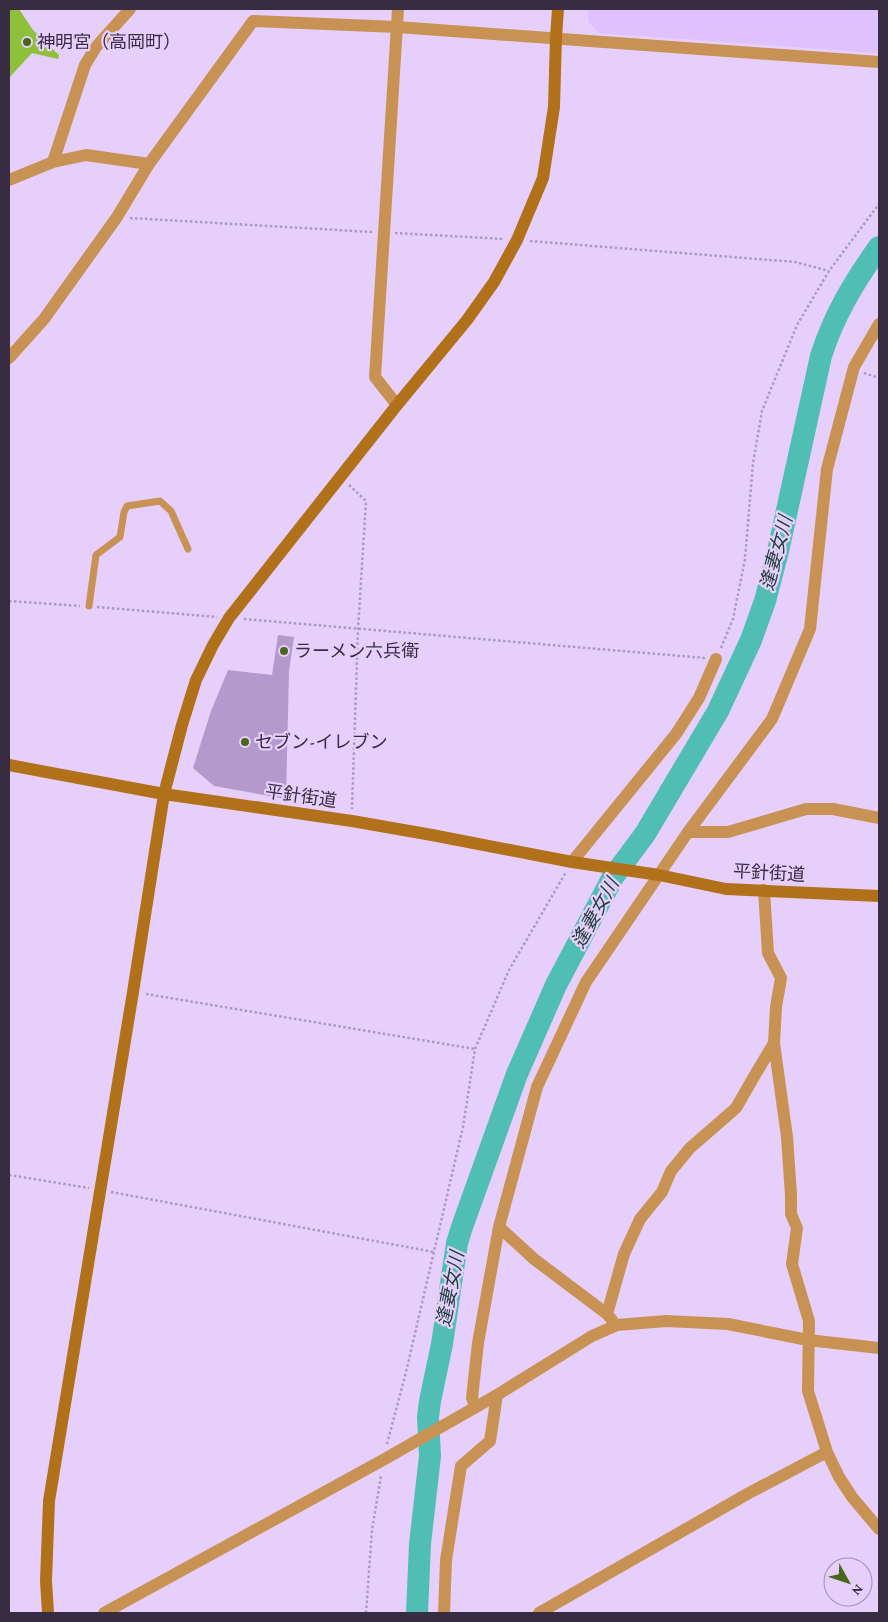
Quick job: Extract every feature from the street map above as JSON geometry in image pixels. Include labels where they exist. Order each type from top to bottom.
[{"type":"street","points":[[53,162],[85,64],[96,48],[130,9]]},
{"type":"street","points":[[397,405],[375,377],[386,233],[398,9]]},
{"type":"street","points":[[48,1613],[46,1582],[49,1501],[164,794],[196,680],[229,618],[472,313],[494,282],[517,240],[543,178],[554,107],[558,9]]},
{"type":"street","points":[[9,358],[44,319],[117,217],[148,164],[253,21],[397,26],[879,62]]},
{"type":"street","points":[[9,180],[53,162],[86,154],[148,164]]},
{"type":"street","points":[[475,1406],[472,1398],[477,1352],[498,1227],[537,1086],[586,982],[688,832],[772,719],[810,629],[827,469],[854,367],[879,324]]},
{"type":"street","points":[[572,862],[676,734],[699,698],[716,659]]},
{"type":"street","name":"平針街道","points":[[9,765],[164,794],[432,834],[572,862],[659,875],[726,889],[879,896]]},
{"type":"street","points":[[688,832],[728,832],[806,809],[833,809],[879,818]]},
{"type":"street","points":[[764,890],[768,953],[780,978],[774,1043],[787,1137],[791,1214],[797,1228],[792,1264],[809,1321],[808,1391],[827,1452],[839,1477],[852,1497],[879,1529]]},
{"type":"street","points":[[607,1314],[624,1254],[640,1219],[662,1192],[671,1171],[690,1148],[736,1108],[774,1043]]},
{"type":"street","points":[[498,1227],[534,1259],[607,1314],[617,1325]]},
{"type":"street","points":[[104,1613],[383,1460],[497,1395],[592,1336],[617,1325],[666,1321],[728,1324],[808,1340],[879,1348]]},
{"type":"street","points":[[444,1613],[446,1560],[461,1466],[490,1442],[497,1395]]},
{"type":"street","points":[[539,1613],[749,1493],[827,1452]]},
{"type":"lane","points":[[89,606],[96,555],[120,537],[126,506],[160,501],[171,511],[188,549]]},
{"type":"path","points":[[9,601],[89,606],[716,659],[733,619],[745,559],[753,463],[762,411],[797,325],[829,271],[879,204]]},
{"type":"path","points":[[117,217],[517,240],[795,262],[829,271]]},
{"type":"path","points":[[341,477],[366,501],[358,629],[352,821]]},
{"type":"path","points":[[366,1613],[372,1530],[383,1460],[406,1372],[463,1127],[474,1049],[509,970],[572,862]]},
{"type":"path","points":[[133,992],[474,1049]]},
{"type":"path","points":[[9,1175],[434,1252]]},
{"type":"shaded area","points":[[588,9],[879,9],[879,53],[599,33],[588,21]]},
{"type":"green space","name":"神明宮（高岡町）","points":[[9,9],[19,9],[33,30],[59,55],[58,59],[32,53],[9,78]]},
{"type":"building","name":"セブン-イレブン","points":[[278,635],[294,637],[289,671],[286,799],[214,786],[193,768],[211,711],[228,670],[272,675]]},
{"type":"waterway","name":"逢妻女川","points":[[417,1613],[420,1544],[430,1456],[428,1417],[442,1344],[457,1243],[462,1227],[517,1074],[556,985],[613,877],[645,834],[718,711],[751,640],[765,601],[778,551],[821,356],[832,327],[846,299],[879,247]]},
{"type":"place","name":"神明宮（高岡町）","points":[[27,42]]},
{"type":"place","name":"ラーメン六兵衛","points":[[284,651]]},
{"type":"place","name":"セブン-イレブン","points":[[245,742]]}]
